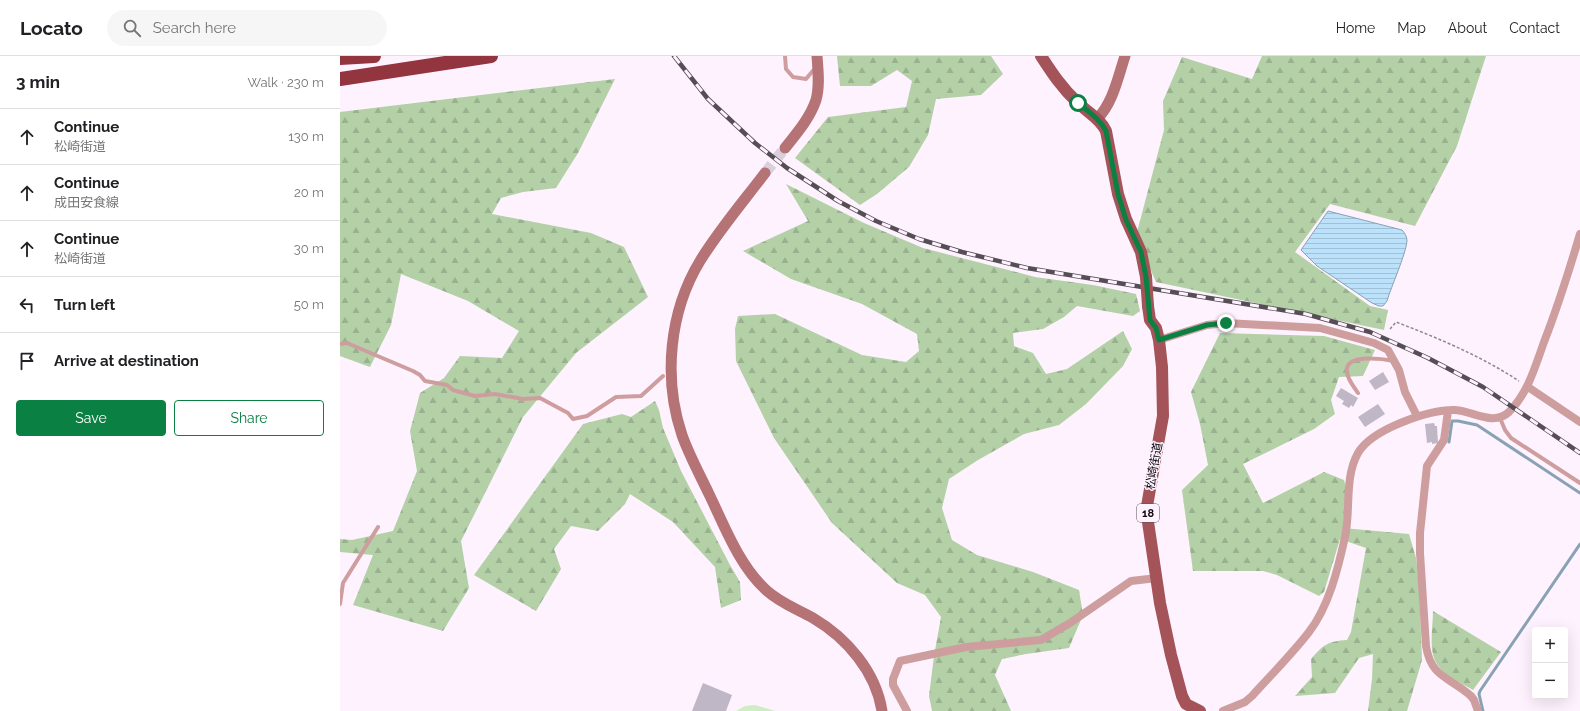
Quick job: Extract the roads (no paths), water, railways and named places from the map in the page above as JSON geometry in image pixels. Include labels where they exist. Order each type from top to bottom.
[{"type":"highway","points":[[340,58],[374,56]]},
{"type":"highway","points":[[340,79],[491,56]]},
{"type":"main road","name":"18","points":[[1041,56],[1055,79],[1078,103],[1097,119]]},
{"type":"main road","name":"松崎街道","points":[[1097,119],[1106,131],[1118,194],[1126,220],[1141,252],[1146,277],[1150,320],[1156,328],[1159,340],[1162,367],[1163,416],[1147,506],[1148,522],[1166,634],[1184,708],[1200,711]]},
{"type":"street","points":[[1097,119],[1104,112],[1111,98],[1125,56]]},
{"type":"street","points":[[785,148],[809,116],[816,100],[818,81],[817,61]]},
{"type":"street","points":[[765,173],[714,239],[689,281],[681,302],[675,328],[671,373],[672,394],[677,417],[688,450],[730,540],[744,563],[767,591],[782,602],[826,626],[849,646],[861,661],[872,680],[882,711]]},
{"type":"street","points":[[1223,711],[1245,702],[1252,696],[1310,631],[1324,606],[1346,536],[1351,476],[1358,453],[1372,439],[1385,431],[1417,416],[1431,412],[1464,411],[1492,419],[1500,418],[1508,412],[1528,387],[1564,289],[1580,234]]},
{"type":"street","points":[[1159,340],[1207,325],[1226,323],[1320,328],[1374,343],[1388,350],[1398,370],[1405,392],[1417,416]]},
{"type":"street","points":[[1528,387],[1580,422]]},
{"type":"street","points":[[1448,411],[1444,440],[1427,466],[1420,533],[1426,646],[1431,665],[1440,674],[1471,696],[1478,711]]},
{"type":"street","points":[[907,711],[893,685],[900,661],[966,647],[1041,640],[1131,581],[1157,578]]},
{"type":"lane","points":[[785,56],[786,69],[793,77],[806,79],[817,61]]},
{"type":"lane","points":[[340,344],[347,343],[413,371],[420,375],[425,381],[447,385],[453,390],[475,396],[495,394],[523,399],[540,398],[568,413],[573,419],[587,416],[616,397],[641,396],[664,376]]},
{"type":"lane","points":[[1358,393],[1348,376],[1347,368],[1350,363],[1358,359],[1371,358],[1385,359],[1394,362]]},
{"type":"lane","points":[[1500,418],[1505,430],[1511,438],[1580,483]]},
{"type":"lane","points":[[340,604],[343,583],[378,527]]},
{"type":"water","points":[[1328,211],[1402,230],[1405,234],[1407,241],[1404,254],[1387,301],[1383,306],[1372,303],[1317,266],[1301,250]]},
{"type":"waterway","points":[[1449,442],[1452,421],[1477,425],[1580,493]]},
{"type":"waterway","points":[[1483,711],[1479,694],[1480,691],[1580,544]]},
{"type":"tunnel","points":[[765,173],[785,148]]},
{"type":"railway","points":[[674,56],[708,99],[755,143],[787,168],[838,201],[876,221],[919,239],[962,252],[1027,268],[1306,314],[1370,332],[1428,358],[1483,387],[1580,453]]}]
